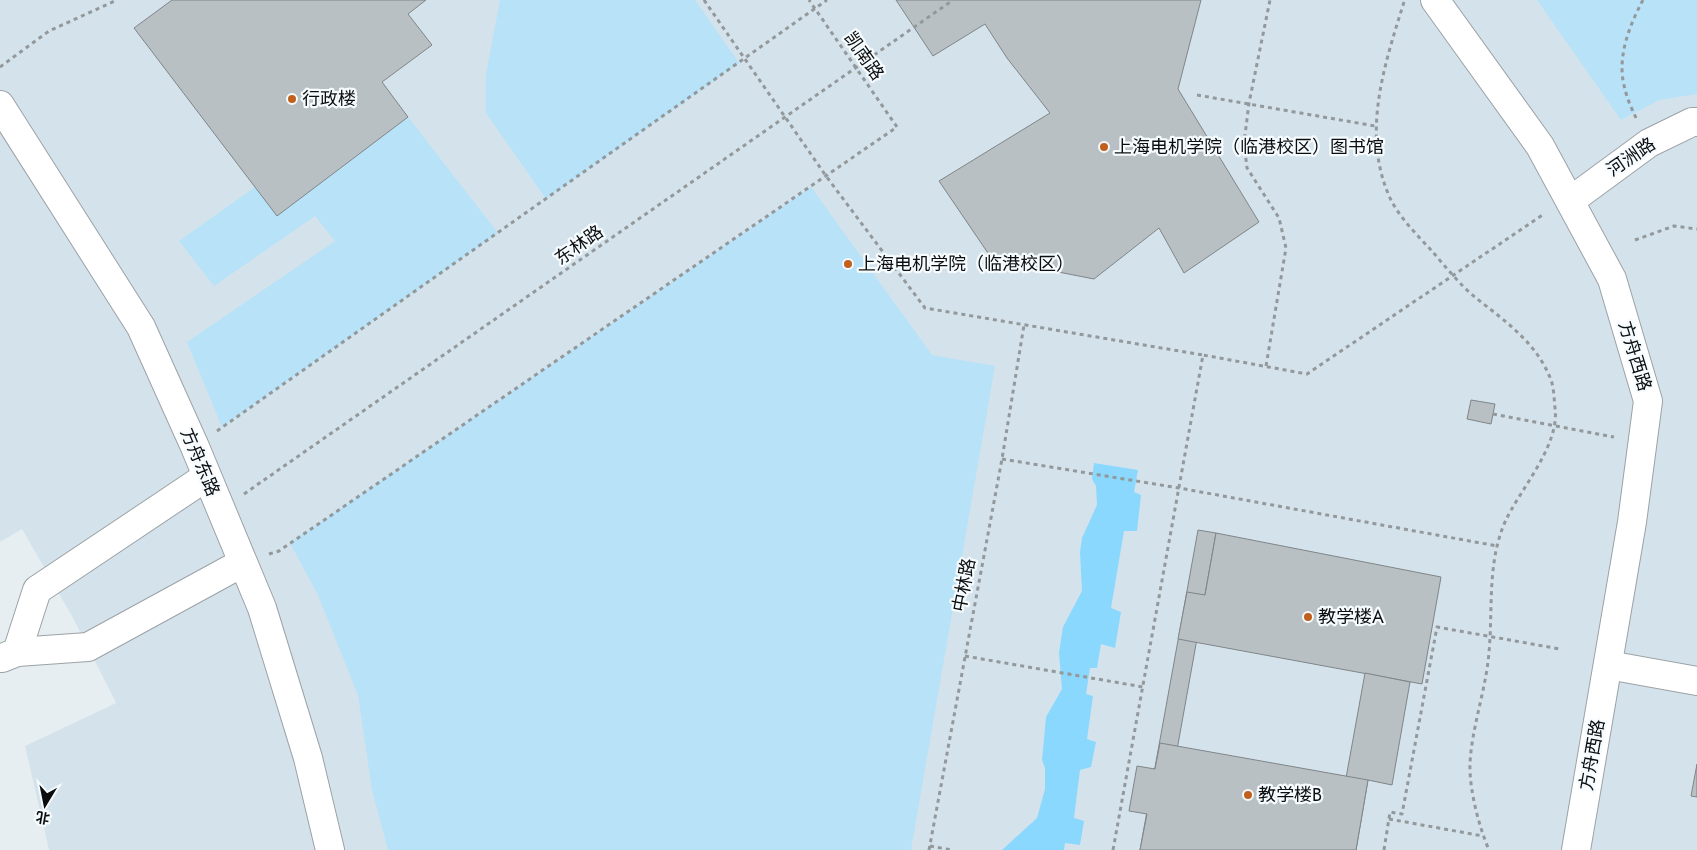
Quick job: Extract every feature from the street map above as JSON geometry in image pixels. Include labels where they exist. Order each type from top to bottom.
[{"type":"street","name":"方舟西路","points":[[1434,0],[1540,146],[1612,279],[1648,401],[1632,522],[1576,850]]},
{"type":"street","name":"方舟东路","points":[[0,105],[141,327],[195,447],[220,511],[262,608],[308,758],[330,850]]},
{"type":"street","name":"河洲路","points":[[1570,201],[1650,143],[1692,122],[1697,122]]},
{"type":"street","points":[[206,477],[37,590],[8,655],[88,647],[242,563]]},
{"type":"street","points":[[1608,664],[1697,681]]},
{"type":"path","points":[[0,67],[49,31],[117,0]]},
{"type":"path","points":[[704,0],[826,176],[925,308],[1307,374],[1544,214]]},
{"type":"path","name":"凯南路","points":[[809,0],[897,127],[826,176]]},
{"type":"path","points":[[195,447],[828,0]]},
{"type":"path","name":"东林路","points":[[220,511],[953,0]]},
{"type":"path","points":[[1266,366],[1286,248],[1279,218],[1247,168],[1244,143],[1249,103],[1270,0]]},
{"type":"path","points":[[1639,126],[1624,88],[1622,61],[1628,31],[1643,0]]},
{"type":"path","points":[[1404,2],[1385,68],[1375,126],[1377,165],[1391,201],[1474,296],[1512,324],[1536,353],[1552,381],[1556,412],[1555,426],[1541,459],[1504,523],[1497,546],[1491,582],[1490,637],[1486,677],[1470,765],[1474,799],[1483,836],[1490,850]]},
{"type":"path","points":[[1197,95],[1375,126]]},
{"type":"path","points":[[242,563],[279,551],[826,176]]},
{"type":"path","points":[[1635,240],[1674,226],[1697,229]]},
{"type":"path","name":"中林路","points":[[930,848],[1002,459],[1024,325]]},
{"type":"path","points":[[1113,850],[1203,355]]},
{"type":"path","points":[[1493,414],[1615,437]]},
{"type":"path","points":[[1002,459],[1179,488],[1497,546]]},
{"type":"path","points":[[1384,850],[1390,812],[1402,814],[1437,627],[1560,650]]},
{"type":"path","points":[[965,656],[1143,687]]},
{"type":"path","points":[[1389,819],[1483,836]]},
{"type":"path","points":[[930,848],[952,850]]},
{"type":"shaded area","name":"上海电机学院（临港校区）","points":[[0,0],[1697,0],[1697,850],[49,850],[25,746],[116,703],[73,618],[22,529],[0,542]]},
{"type":"shaded area","points":[[500,0],[695,0],[739,63],[546,199],[486,113],[486,74]]},
{"type":"shaded area","points":[[1537,0],[1697,0],[1697,94],[1659,100],[1621,120]]},
{"type":"shaded area","points":[[408,117],[498,233],[222,427],[187,342],[335,241],[315,216],[214,286],[179,241],[255,187],[277,215]]},
{"type":"shaded area","points":[[811,187],[932,355],[995,366],[911,850],[388,850],[372,790],[358,695],[318,595],[290,543]]},
{"type":"water","points":[[1094,463],[1138,470],[1134,492],[1141,495],[1137,531],[1124,531],[1111,608],[1121,612],[1115,648],[1101,644],[1097,668],[1090,668],[1086,694],[1093,696],[1087,739],[1096,742],[1091,767],[1080,770],[1074,818],[1084,821],[1080,845],[1065,843],[1064,850],[1002,850],[1037,818],[1045,789],[1045,768],[1042,760],[1046,717],[1062,689],[1059,653],[1063,627],[1082,591],[1080,552],[1082,538],[1097,505],[1096,486],[1092,479]]},
{"type":"building","name":"行政楼","points":[[172,0],[426,0],[408,14],[432,45],[382,82],[408,117],[277,216],[134,28]]},
{"type":"building","name":"上海电机学院（临港校区）图书馆","points":[[896,0],[1201,0],[1178,89],[1259,222],[1184,273],[1159,228],[1094,279],[992,259],[939,181],[1050,113],[1007,58],[985,24],[933,56]]},
{"type":"building","points":[[1471,400],[1495,404],[1491,424],[1467,419]]},
{"type":"building","points":[[1198,530],[1216,533],[1159,850],[1140,850]]},
{"type":"building","name":"教学楼A","points":[[1216,533],[1441,577],[1422,684],[1178,639],[1187,592],[1205,595]]},
{"type":"building","points":[[1365,673],[1410,682],[1392,785],[1368,780],[1356,850],[1333,850]]},
{"type":"building","name":"教学楼B","points":[[1160,743],[1368,780],[1356,850],[1140,850],[1147,814],[1129,811],[1137,766],[1155,769]]},
{"type":"building","points":[[1697,764],[1697,797],[1691,796]]},
{"type":"place","name":"行政楼","points":[[292,99]]},
{"type":"place","name":"上海电机学院（临港校区）图书馆","points":[[1104,147]]},
{"type":"place","name":"上海电机学院（临港校区）","points":[[848,264]]},
{"type":"place","name":"教学楼A","points":[[1308,617]]},
{"type":"place","name":"教学楼B","points":[[1248,795]]}]
